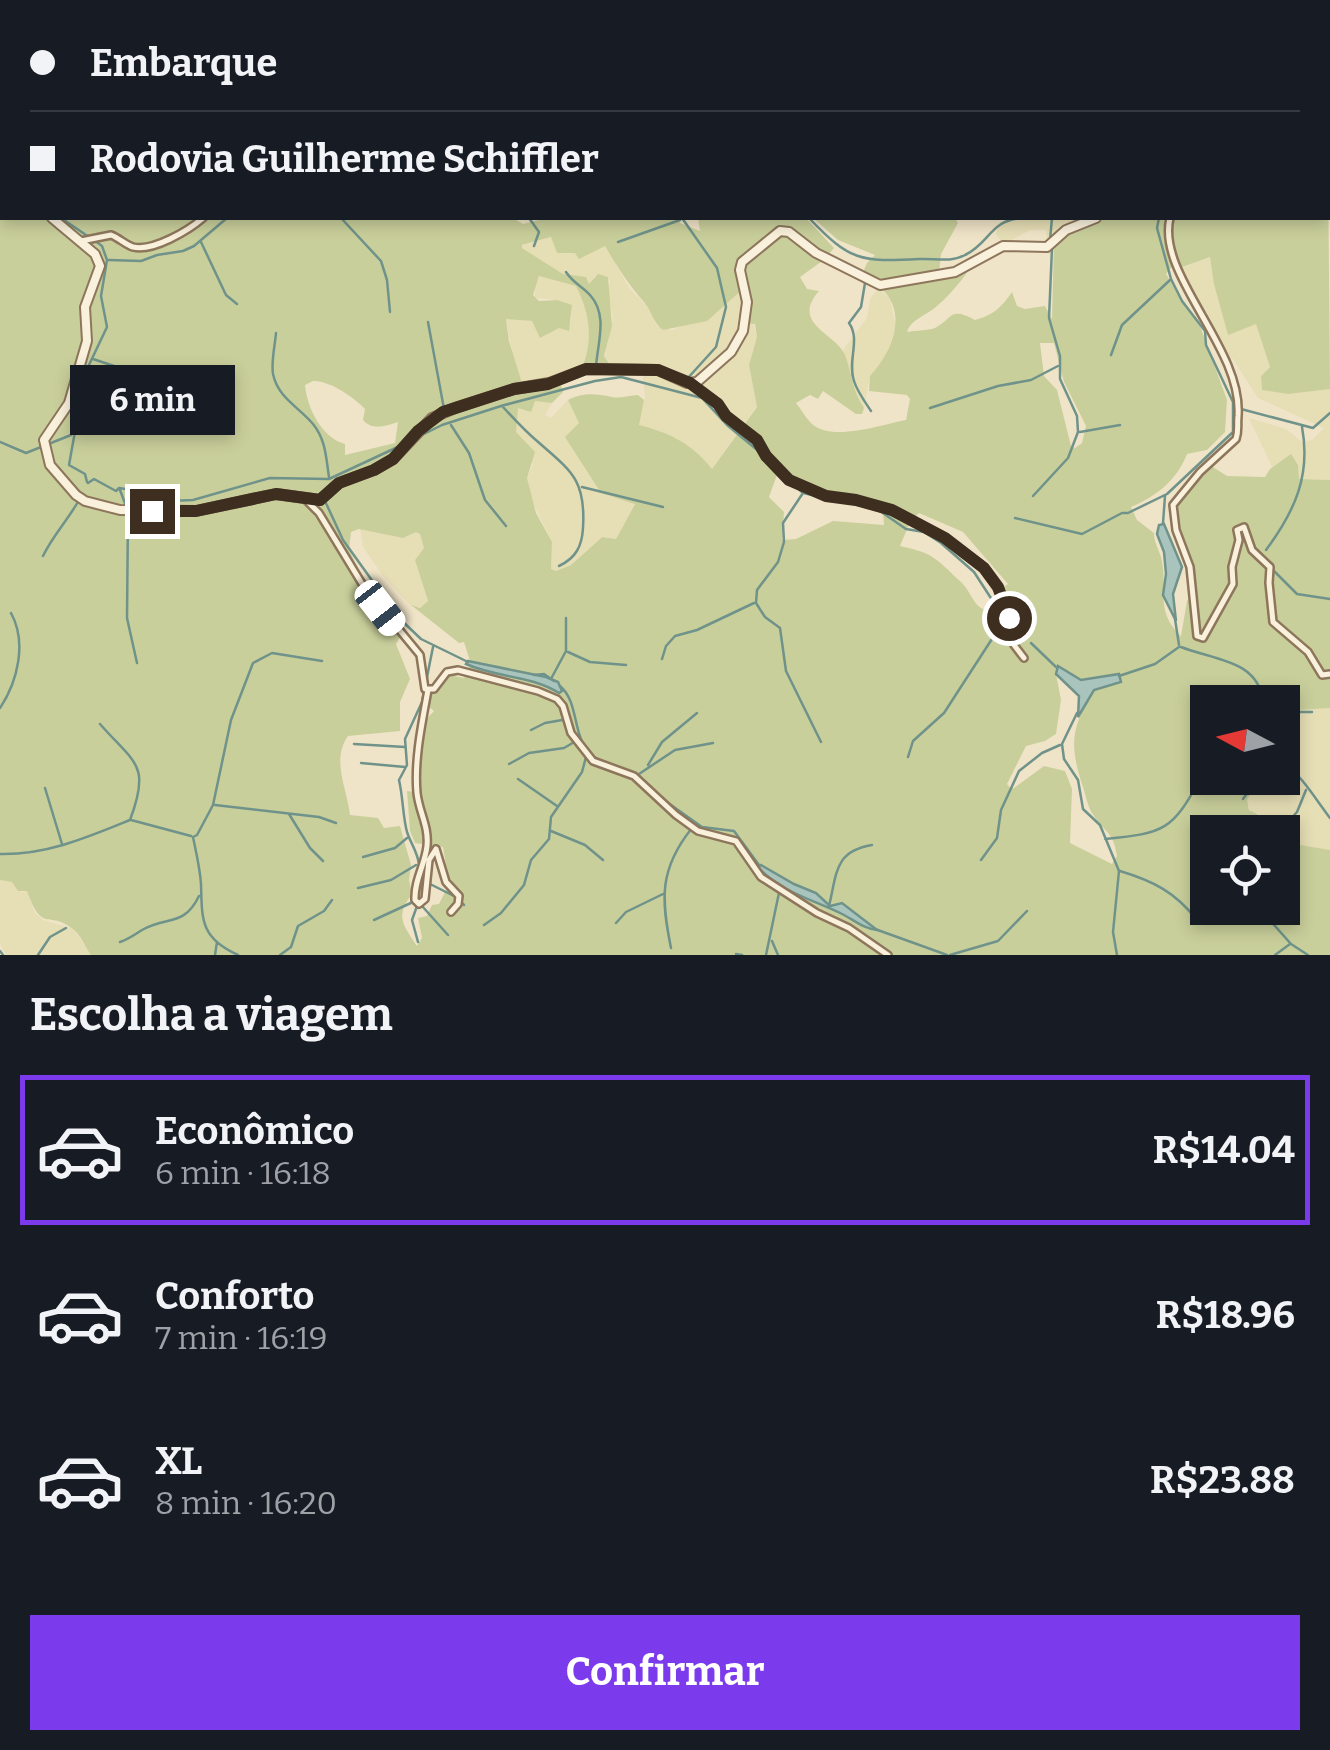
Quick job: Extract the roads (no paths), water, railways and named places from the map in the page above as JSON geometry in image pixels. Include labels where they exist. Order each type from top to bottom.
[{"type":"street","points":[[54,220],[98,258],[100,272],[84,307],[87,341],[69,403],[44,442],[52,469],[82,500],[130,512],[196,511],[276,494],[306,500],[322,498],[339,483],[393,459],[418,431],[443,412],[514,389],[548,384],[586,369],[658,370],[690,383],[718,404],[726,416],[754,438],[789,480],[826,496],[892,510],[945,538],[980,564],[1001,592],[1014,644],[1024,658]]},
{"type":"street","points":[[78,242],[111,235],[130,246],[142,247],[176,237],[200,220]]},
{"type":"street","points":[[690,383],[718,365],[737,343],[747,307],[742,262],[780,231],[790,232],[816,253],[880,285],[955,272],[998,247],[1047,247],[1066,230],[1091,220]]},
{"type":"street","points":[[1170,220],[1174,259],[1231,370],[1240,401],[1236,439],[1172,505],[1176,530],[1190,568],[1197,636],[1201,639],[1204,635],[1233,584],[1237,532],[1242,526],[1248,532],[1252,550],[1270,567],[1273,622],[1308,652],[1322,676],[1330,674]]},
{"type":"street","points":[[306,500],[364,588],[420,655],[422,678],[428,690],[417,784],[418,802],[426,819],[427,848],[414,900],[420,904],[425,900],[429,860],[436,849],[446,882],[459,896],[451,912]]},
{"type":"street","points":[[428,690],[434,690],[447,672],[455,670],[496,678],[557,699],[571,733],[593,761],[634,776],[698,831],[736,841],[761,877],[850,928],[888,955]]},
{"type":"water","points":[[1164,524],[1182,567],[1173,594],[1176,621],[1163,595],[1164,552],[1157,534],[1159,525]]},
{"type":"water","points":[[468,661],[546,677],[558,682],[562,691],[478,669],[466,664]]},
{"type":"water","points":[[1058,666],[1081,680],[1119,674],[1121,682],[1094,690],[1078,717],[1079,696],[1056,674]]},
{"type":"water","points":[[761,865],[816,893],[830,906],[842,903],[877,930],[787,889],[767,876],[758,867]]},
{"type":"waterway","points":[[64,220],[89,237]]},
{"type":"waterway","points":[[109,260],[141,261],[183,251],[225,220]]},
{"type":"waterway","points":[[343,220],[381,261],[390,312]]},
{"type":"waterway","points":[[530,220],[539,232],[534,246]]},
{"type":"waterway","points":[[618,242],[680,220]]},
{"type":"waterway","points":[[683,220],[717,268],[726,307],[716,347],[687,379]]},
{"type":"waterway","points":[[811,220],[846,251],[883,260],[959,257],[1011,220]]},
{"type":"waterway","points":[[1050,240],[1052,220]]},
{"type":"waterway","points":[[1015,518],[1082,534],[1167,494],[1233,432],[1233,402],[1206,345],[1205,331],[1171,279],[1157,228],[1159,220]]},
{"type":"waterway","points":[[87,482],[85,474],[69,465],[81,398],[79,386],[107,327],[101,296],[107,260],[102,246],[94,240]]},
{"type":"waterway","points":[[201,242],[226,295],[237,304]]},
{"type":"waterway","points":[[1033,496],[1068,458],[1078,432],[1077,416],[1060,379],[1060,356],[1049,318],[1052,248]]},
{"type":"waterway","points":[[566,272],[590,295],[599,311],[596,366]]},
{"type":"waterway","points":[[1111,355],[1122,325],[1170,280]]},
{"type":"waterway","points":[[865,283],[861,307],[849,323],[854,336],[854,381],[871,411]]},
{"type":"waterway","points":[[428,322],[444,409]]},
{"type":"waterway","points":[[276,333],[273,374],[284,396],[321,436],[329,477]]},
{"type":"waterway","points":[[93,359],[156,380],[188,373],[232,378]]},
{"type":"waterway","points":[[930,408],[998,386],[1031,380],[1058,366]]},
{"type":"waterway","points":[[420,436],[501,406],[621,377],[702,398],[762,454]]},
{"type":"waterway","points":[[503,407],[567,469],[579,487],[583,511],[581,540],[574,555],[559,566]]},
{"type":"waterway","points":[[1241,409],[1313,428],[1330,413]]},
{"type":"waterway","points":[[451,425],[469,453],[485,500],[506,526]]},
{"type":"waterway","points":[[1080,432],[1120,425]]},
{"type":"waterway","points":[[1266,550],[1298,492],[1304,461],[1302,427]]},
{"type":"waterway","points":[[46,445],[71,435]]},
{"type":"waterway","points":[[0,442],[26,453],[41,447]]},
{"type":"waterway","points":[[88,483],[94,479],[116,491],[119,488],[151,493],[170,501],[193,500],[270,478],[329,479],[402,445]]},
{"type":"waterway","points":[[770,464],[803,493],[877,509],[906,529],[924,532],[974,572],[998,609],[1001,625],[944,713],[913,741],[908,757]]},
{"type":"waterway","points":[[582,487],[663,507]]},
{"type":"waterway","points":[[120,490],[126,506]]},
{"type":"waterway","points":[[803,493],[783,523],[784,542],[778,562],[757,590],[756,603],[765,617],[780,628],[786,671],[821,742]]},
{"type":"waterway","points":[[1163,523],[1165,496]]},
{"type":"waterway","points":[[43,556],[79,500]]},
{"type":"waterway","points":[[325,501],[343,540],[399,618],[421,639],[468,662]]},
{"type":"waterway","points":[[128,513],[127,618],[137,663]]},
{"type":"waterway","points":[[1273,570],[1297,594],[1330,599]]},
{"type":"waterway","points":[[662,659],[675,636],[754,603]]},
{"type":"waterway","points":[[0,708],[12,686],[18,661],[19,636],[11,613]]},
{"type":"waterway","points":[[552,677],[566,651],[566,618]]},
{"type":"waterway","points":[[1175,619],[1179,645]]},
{"type":"waterway","points":[[1031,643],[1056,667]]},
{"type":"waterway","points":[[419,864],[406,826],[399,780],[407,765],[405,739],[422,702],[433,647]]},
{"type":"waterway","points":[[1119,676],[1155,664],[1179,647]]},
{"type":"waterway","points":[[1181,647],[1233,664],[1258,685]]},
{"type":"waterway","points":[[568,652],[590,662],[626,665]]},
{"type":"waterway","points":[[238,955],[216,942],[206,926],[193,837],[213,805],[231,720],[253,663],[272,653],[322,661]]},
{"type":"waterway","points":[[534,675],[544,674],[554,681]]},
{"type":"waterway","points":[[560,686],[570,701],[589,752],[650,788]]},
{"type":"waterway","points":[[1300,712],[1312,712]]},
{"type":"waterway","points":[[648,765],[662,742],[697,713]]},
{"type":"waterway","points":[[1077,713],[1062,744],[1064,759],[1078,780],[1083,809],[1100,825],[1119,871],[1113,932],[1117,955]]},
{"type":"waterway","points":[[531,730],[568,719]]},
{"type":"waterway","points":[[0,854],[51,848],[130,820],[139,787],[136,766],[100,724]]},
{"type":"waterway","points":[[509,764],[529,753],[564,748],[576,741]]},
{"type":"waterway","points":[[639,774],[675,750],[713,743]]},
{"type":"waterway","points":[[354,744],[405,747]]},
{"type":"waterway","points":[[981,860],[997,838],[1001,810],[1019,771],[1060,745]]},
{"type":"waterway","points":[[484,925],[501,913],[524,885],[531,860],[549,839],[551,817],[582,772],[586,757]]},
{"type":"waterway","points":[[361,763],[405,767]]},
{"type":"waterway","points":[[518,779],[557,806]]},
{"type":"waterway","points":[[1300,779],[1330,818]]},
{"type":"waterway","points":[[45,788],[62,844]]},
{"type":"waterway","points":[[1294,815],[1306,790]]},
{"type":"waterway","points":[[1105,839],[1165,826],[1191,795]]},
{"type":"waterway","points":[[1243,799],[1246,795]]},
{"type":"waterway","points":[[664,800],[702,827],[734,831],[759,865]]},
{"type":"waterway","points":[[215,805],[319,817],[336,823]]},
{"type":"waterway","points":[[289,814],[323,861]]},
{"type":"waterway","points":[[131,820],[191,836]]},
{"type":"waterway","points":[[671,948],[665,885],[673,857],[692,828]]},
{"type":"waterway","points":[[551,831],[585,845],[603,860]]},
{"type":"waterway","points":[[363,857],[395,848],[407,838]]},
{"type":"waterway","points":[[829,906],[844,858],[872,845]]},
{"type":"waterway","points":[[358,888],[391,880],[416,865]]},
{"type":"waterway","points":[[1120,871],[1162,889],[1190,913]]},
{"type":"waterway","points":[[418,901],[420,875]]},
{"type":"waterway","points":[[430,884],[456,897]]},
{"type":"waterway","points":[[766,955],[780,888]]},
{"type":"waterway","points":[[616,923],[626,912],[663,894]]},
{"type":"waterway","points":[[120,942],[151,926],[181,917],[199,896]]},
{"type":"waterway","points":[[280,955],[291,947],[298,926],[324,911],[332,900]]},
{"type":"waterway","points":[[374,920],[413,902]]},
{"type":"waterway","points":[[461,902],[464,905]]},
{"type":"waterway","points":[[417,906],[412,920],[418,942]]},
{"type":"waterway","points":[[422,906],[448,935]]},
{"type":"waterway","points":[[950,955],[998,941],[1027,911]]},
{"type":"waterway","points":[[1274,925],[1291,944],[1308,955]]},
{"type":"waterway","points":[[38,955],[50,937],[66,928]]},
{"type":"waterway","points":[[875,929],[947,955]]},
{"type":"waterway","points":[[772,941],[778,955]]},
{"type":"waterway","points":[[215,955],[217,942]]},
{"type":"waterway","points":[[1275,955],[1290,944]]},
{"type":"waterway","points":[[0,951],[3,955]]},
{"type":"waterway","points":[[736,954],[742,955]]}]
